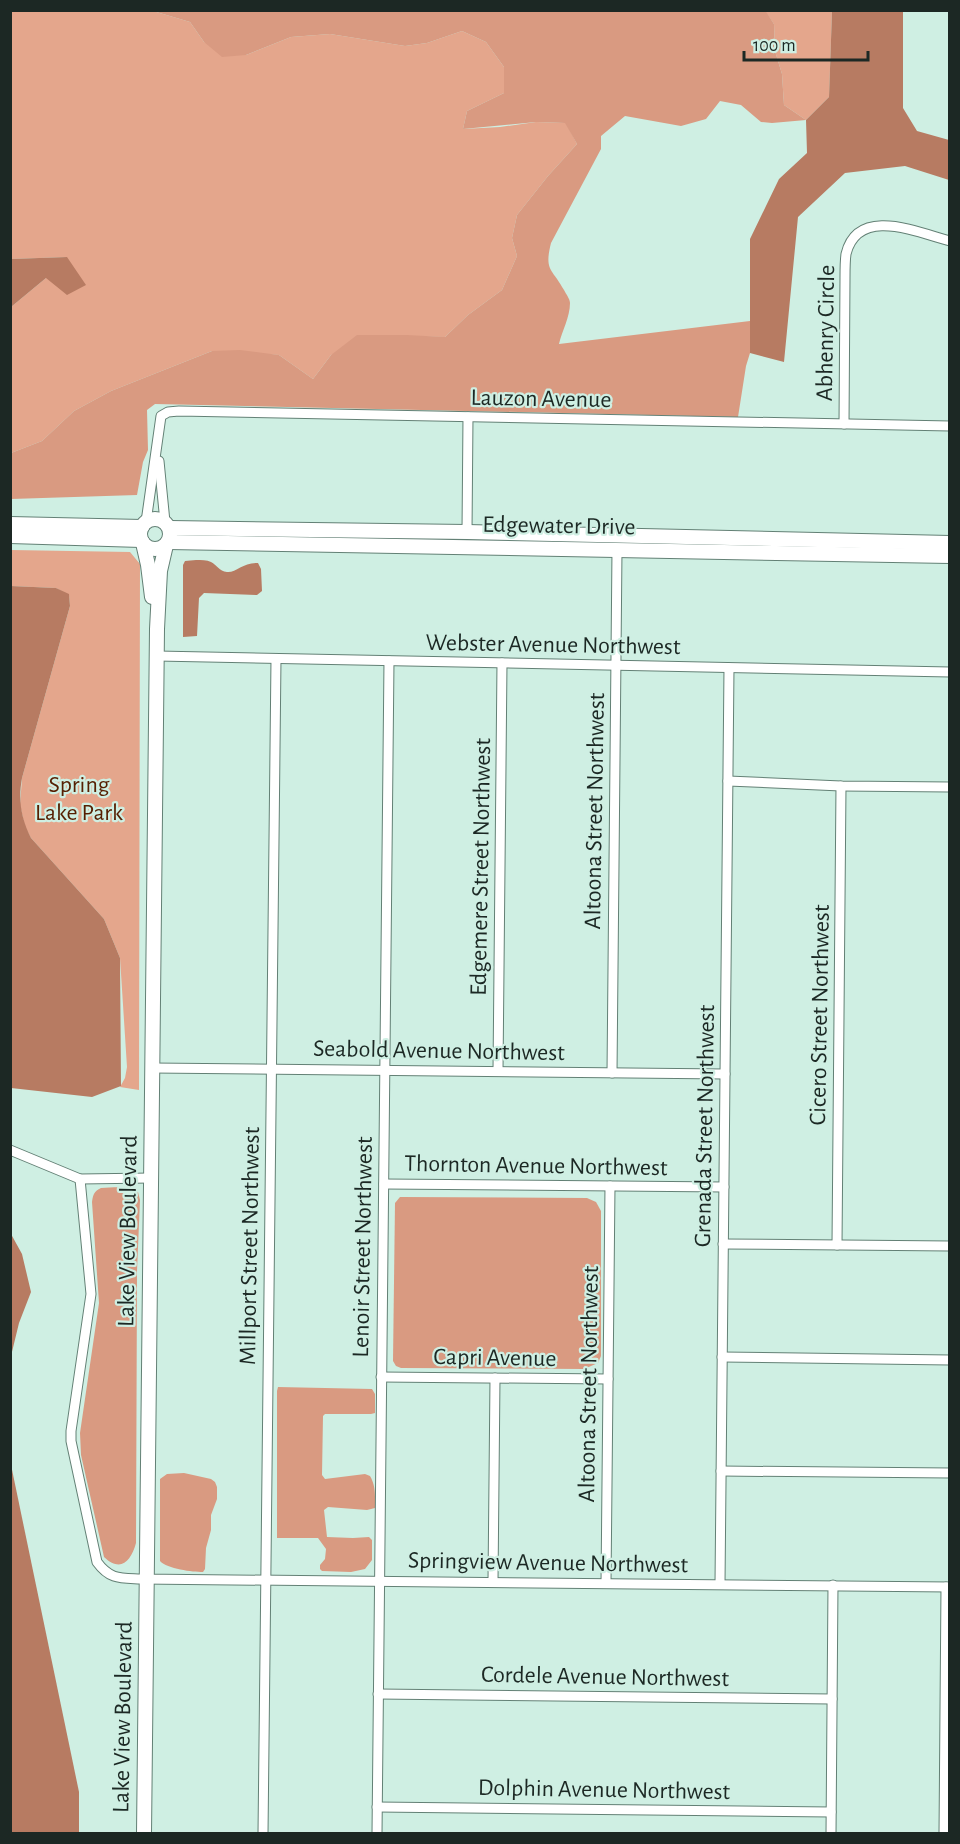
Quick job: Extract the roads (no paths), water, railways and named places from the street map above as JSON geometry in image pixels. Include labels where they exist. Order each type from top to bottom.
[{"type":"street","name":"Abhenry Circle","points":[[844,424],[845,278],[846,254],[851,242],[871,226],[882,225],[905,228],[950,242]]},
{"type":"street","name":"Lauzon Avenue","points":[[143,533],[161,416],[168,412],[950,426]]},
{"type":"street","points":[[467,532],[468,417]]},
{"type":"street","name":"Lauzon Avenue","points":[[158,444],[167,534]]},
{"type":"street","points":[[10,536],[143,533],[156,519],[167,534],[154,549],[150,548],[143,533]]},
{"type":"street","points":[[10,524],[143,533]]},
{"type":"street","name":"Edgewater Drive","points":[[167,534],[467,532],[950,543]]},
{"type":"street","name":"Lake View Boulevard","points":[[143,533],[157,629]]},
{"type":"street","name":"Edgewater Drive","points":[[167,534],[617,550],[950,556]]},
{"type":"street","name":"Lake View Boulevard","points":[[144,1833],[157,629],[160,570],[167,534]]},
{"type":"street","name":"Altoona Street Northwest","points":[[612,1073],[617,550]]},
{"type":"street","name":"Webster Avenue Northwest","points":[[157,656],[950,672]]},
{"type":"street","name":"Millport Street Northwest","points":[[263,1833],[276,658]]},
{"type":"street","name":"Lenoir Street Northwest","points":[[377,1833],[389,661]]},
{"type":"street","name":"Edgemere Street Northwest","points":[[498,1071],[502,663]]},
{"type":"street","name":"Grenada Street Northwest","points":[[720,1584],[729,668]]},
{"type":"street","points":[[728,781],[842,786],[950,787]]},
{"type":"street","name":"Cicero Street Northwest","points":[[837,1245],[842,786]]},
{"type":"street","name":"Seabold Avenue Northwest","points":[[152,1068],[725,1074]]},
{"type":"street","points":[[10,1150],[80,1179],[151,1178]]},
{"type":"street","name":"Springview Avenue Northwest","points":[[80,1179],[91,1294],[71,1431],[72,1451],[97,1562],[103,1571],[112,1576],[147,1579],[948,1587]]},
{"type":"street","name":"Thornton Avenue Northwest","points":[[384,1184],[724,1187]]},
{"type":"street","name":"Altoona Street Northwest","points":[[606,1583],[610,1186]]},
{"type":"street","points":[[723,1244],[950,1246]]},
{"type":"street","points":[[722,1357],[950,1360]]},
{"type":"street","name":"Capri Avenue","points":[[381,1377],[608,1379]]},
{"type":"street","points":[[493,1582],[495,1378]]},
{"type":"street","points":[[721,1471],[950,1473]]},
{"type":"street","points":[[831,1833],[833,1585]]},
{"type":"street","points":[[944,1833],[948,1587]]},
{"type":"street","name":"Cordele Avenue Northwest","points":[[378,1694],[832,1699]]},
{"type":"street","name":"Dolphin Avenue Northwest","points":[[377,1808],[831,1812]]},
{"type":"park label","name":"Spring Lake Park","points":[[79,799]]}]
